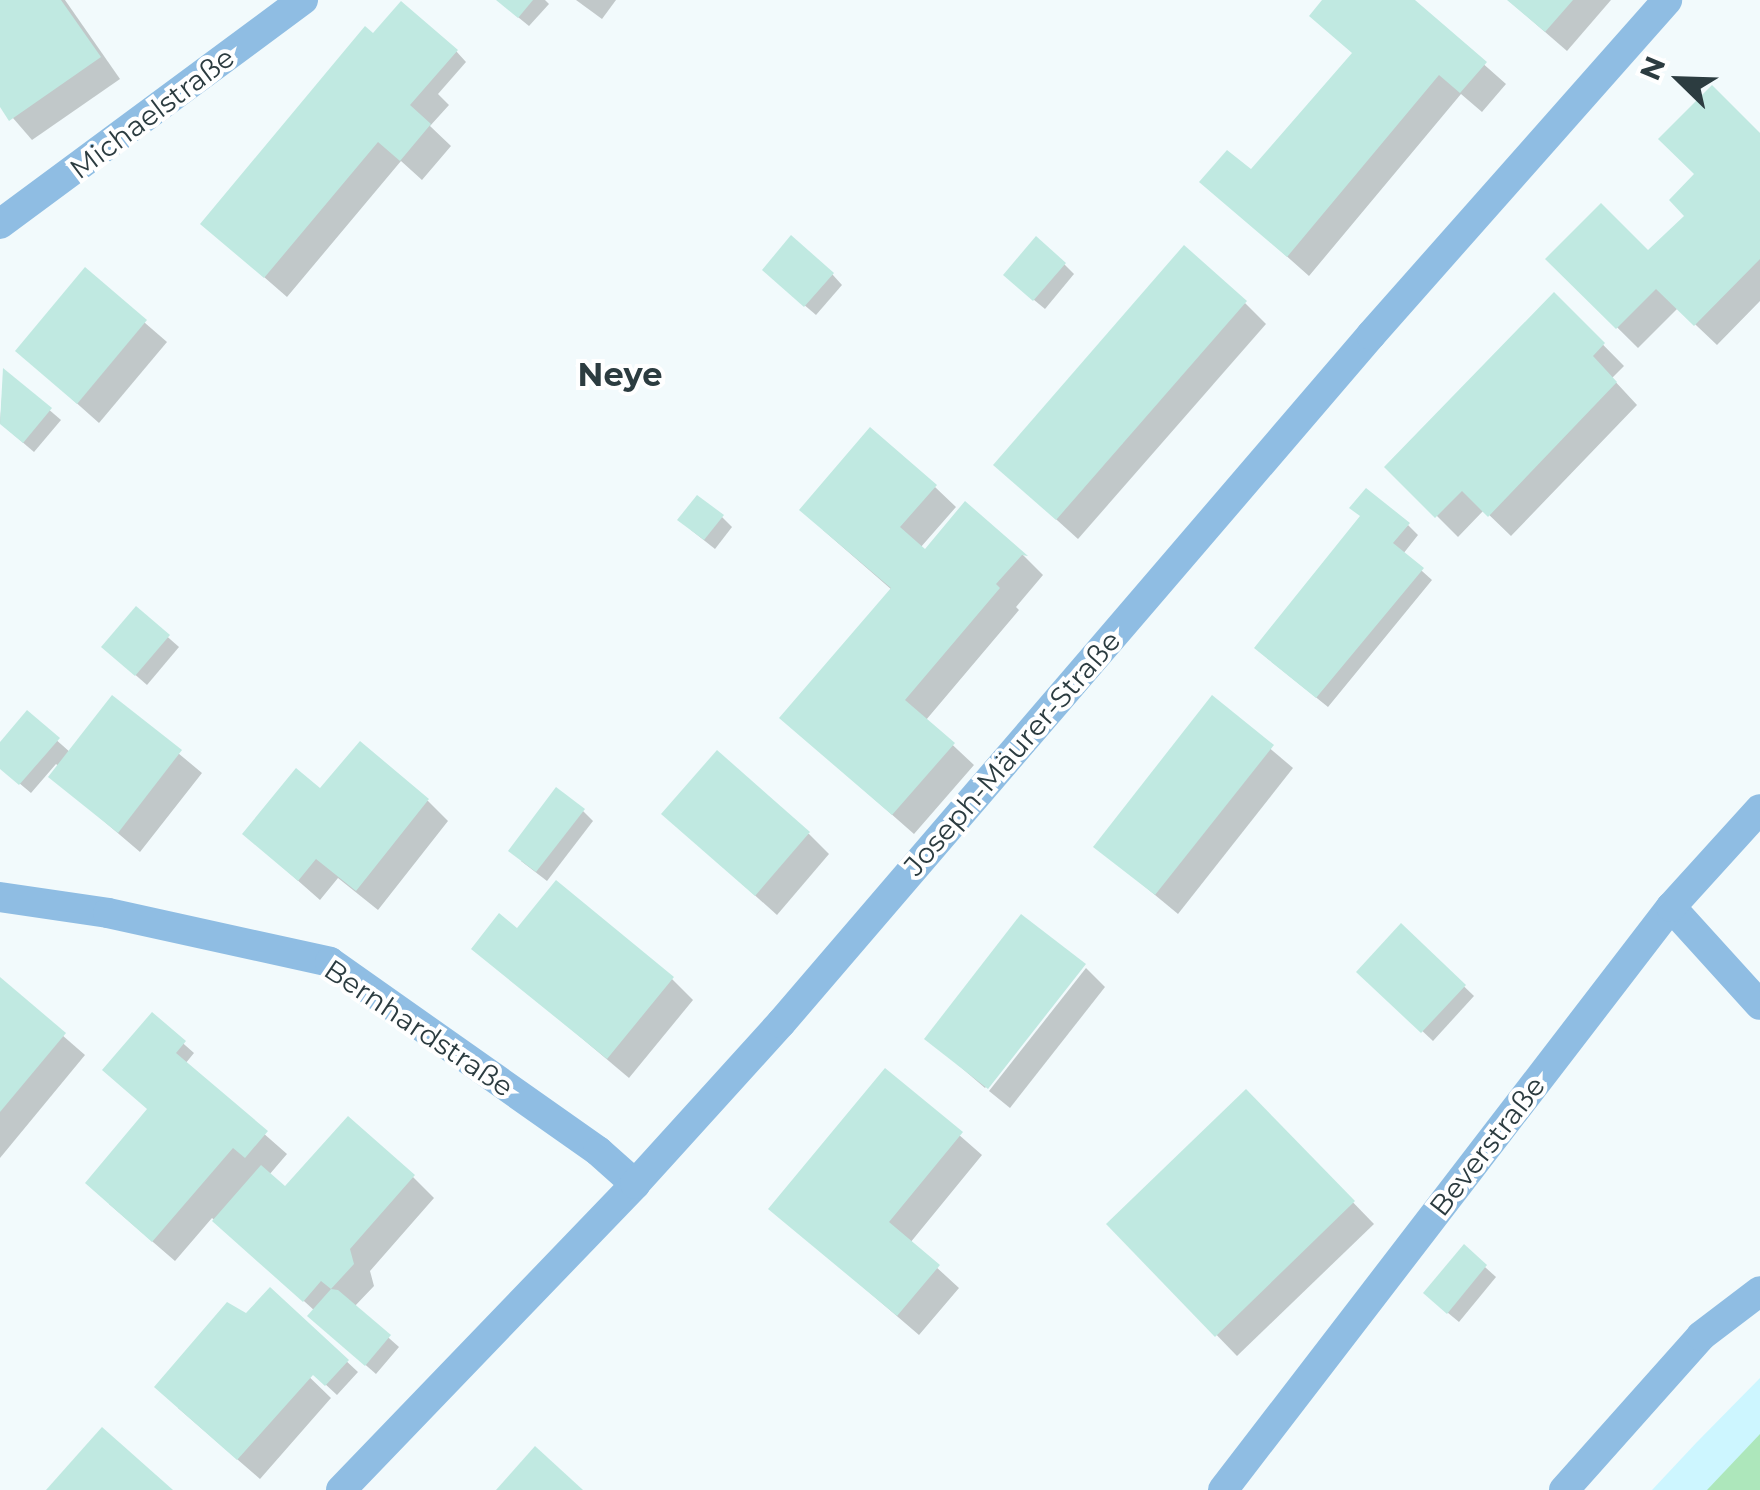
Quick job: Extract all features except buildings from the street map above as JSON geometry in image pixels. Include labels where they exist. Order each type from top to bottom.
[{"type":"street","name":"Michaelstraße","points":[[0,224],[303,0]]},
{"type":"street","name":"Joseph-Mäurer-Straße","points":[[341,1490],[635,1184],[781,1022],[1371,335],[1667,0]]},
{"type":"street","name":"Beverstraße","points":[[1223,1490],[1671,907],[1760,809]]},
{"type":"street","name":"Bernhardstraße","points":[[0,898],[108,913],[330,962],[598,1150],[635,1184]]},
{"type":"street","points":[[1671,907],[1760,1005]]},
{"type":"street","points":[[1564,1490],[1702,1336],[1760,1290]]},
{"type":"shaded area","points":[[1760,1378],[1760,1490],[1652,1490],[1697,1442]]},
{"type":"green space","points":[[1760,1434],[1760,1490],[1707,1490]]},
{"type":"district","name":"Neye","points":[[620,375]]}]
